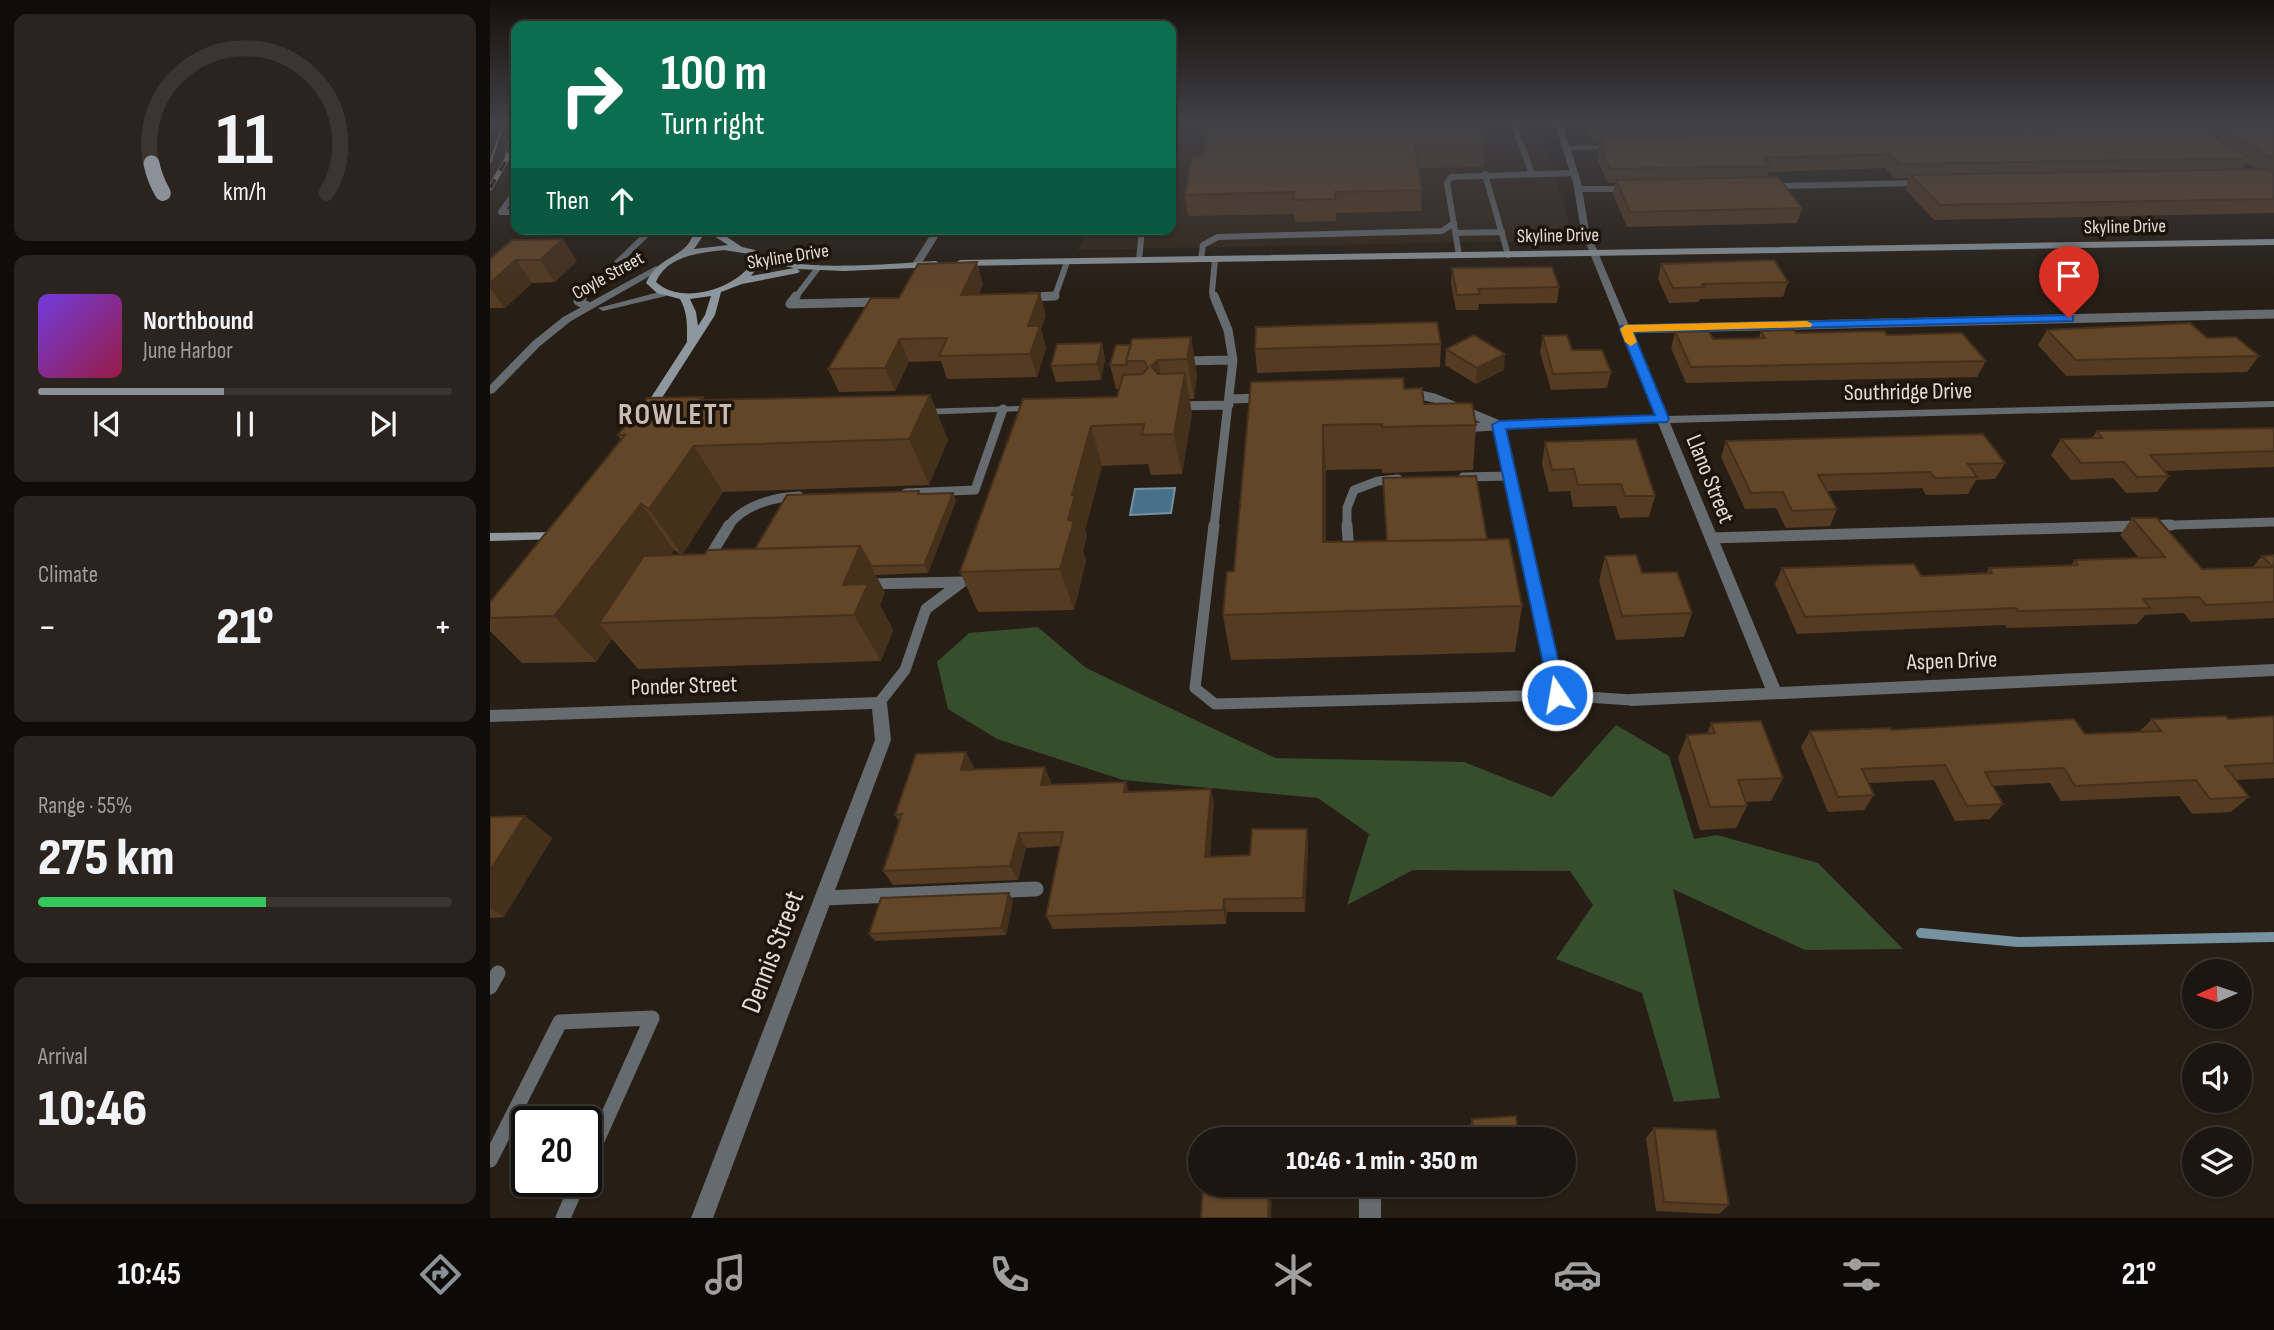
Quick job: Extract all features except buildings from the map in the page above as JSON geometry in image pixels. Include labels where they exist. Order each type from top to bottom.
[{"type":"street","name":"Llano Street","points":[[1575,179],[1585,231],[1774,691]]},
{"type":"street","points":[[685,255],[698,235]]},
{"type":"street","points":[[718,235],[739,248]]},
{"type":"street","points":[[917,264],[935,235]]},
{"type":"street","name":"Skyline Drive","points":[[739,248],[785,265],[842,266],[2274,242]]},
{"type":"street","points":[[663,293],[654,289],[650,283],[659,268],[685,255],[714,248],[739,248]]},
{"type":"street","points":[[738,282],[756,268],[757,256]]},
{"type":"street","name":"Skyline Drive","points":[[663,293],[682,296],[717,290],[738,282],[842,266]]},
{"type":"street","name":"Coyle Street","points":[[490,391],[536,344],[574,315],[659,268]]},
{"type":"street","points":[[664,419],[643,419],[710,315],[717,290]]},
{"type":"street","name":"Coyle Street","points":[[574,315],[663,293]]},
{"type":"street","points":[[682,296],[690,305],[694,320],[692,342]]},
{"type":"street","name":"Southridge Drive","points":[[1544,423],[2274,404]]},
{"type":"street","points":[[907,412],[1020,409]]},
{"type":"street","points":[[490,537],[554,536]]},
{"type":"street","name":"Aspen Drive","points":[[1631,700],[1774,691],[2274,670]]},
{"type":"street","name":"Ponder Street","points":[[490,716],[879,702]]},
{"type":"street","name":"Dennis Street","points":[[702,1218],[883,740],[879,702]]},
{"type":"street","points":[[1370,1197],[1370,1218]]},
{"type":"lane","points":[[1450,179],[1447,183],[1460,255]]},
{"type":"lane","points":[[1486,179],[1508,254]]},
{"type":"lane","points":[[1763,186],[1928,183]]},
{"type":"lane","points":[[1578,190],[1631,188]]},
{"type":"lane","points":[[511,198],[501,212],[511,212]]},
{"type":"lane","points":[[1201,260],[1203,245],[1218,237],[1442,231],[1454,222]]},
{"type":"lane","points":[[1456,233],[1502,232]]},
{"type":"lane","points":[[587,306],[578,301],[646,235]]},
{"type":"lane","points":[[1139,260],[1141,235]]},
{"type":"lane","points":[[1215,259],[1212,292],[1228,330],[1233,360],[1195,688],[1215,704],[1557,695],[1631,700]]},
{"type":"lane","points":[[1018,297],[1055,296],[1067,261]]},
{"type":"lane","points":[[818,268],[790,304],[880,302]]},
{"type":"lane","points":[[1625,329],[2274,314]]},
{"type":"lane","points":[[1172,362],[1233,360]]},
{"type":"lane","points":[[1403,394],[1434,397],[1478,419],[1499,425]]},
{"type":"lane","points":[[1166,406],[1277,398]]},
{"type":"lane","points":[[896,493],[979,493],[1003,409]]},
{"type":"lane","points":[[1020,409],[1033,409]]},
{"type":"lane","points":[[1457,426],[1468,429],[1544,423]]},
{"type":"lane","points":[[1499,425],[1557,695]]},
{"type":"lane","points":[[1455,478],[1510,476]]},
{"type":"lane","points":[[1353,563],[1349,554],[1346,500],[1357,486],[1374,480],[1415,479]]},
{"type":"lane","points":[[701,570],[735,516],[777,497],[817,496]]},
{"type":"lane","points":[[1711,538],[2274,522]]},
{"type":"lane","points":[[879,702],[905,670],[926,609],[971,573]]},
{"type":"lane","points":[[1518,576],[1531,576]]},
{"type":"lane","points":[[855,585],[961,582]]},
{"type":"lane","points":[[824,898],[1036,889]]},
{"type":"lane","points":[[490,987],[498,973]]},
{"type":"lane","points":[[517,1106],[560,1022],[652,1017],[602,1129]]},
{"type":"lane","points":[[490,1160],[511,1119]]},
{"type":"lane","points":[[563,1218],[572,1197]]},
{"type":"shaded area","points":[[1176,179],[1556,179],[1574,240],[1078,250],[1084,235],[1176,235]]},
{"type":"green space","points":[[1038,627],[1086,668],[1275,758],[1464,762],[1552,797],[1616,725],[1669,756],[1694,839],[1717,835],[1818,863],[1903,949],[1805,950],[1673,889],[1720,1098],[1674,1102],[1642,993],[1556,959],[1593,905],[1570,871],[1413,870],[1347,905],[1369,834],[1318,798],[1123,780],[997,739],[948,709],[937,662],[969,633]]},
{"type":"water","points":[[1175,488],[1171,513],[1130,515],[1135,489]]},
{"type":"waterway","points":[[1921,933],[2018,942],[2274,937]]},
{"type":"railway","points":[[490,188],[495,179]]},
{"type":"slow traffic","points":[[1631,342],[1625,329],[1807,324]]},
{"type":"district","name":"ROWLETT","points":[[676,415]]},
{"type":"route","points":[[1557,695],[1499,425],[1663,419],[1625,329],[2069,318]]}]
